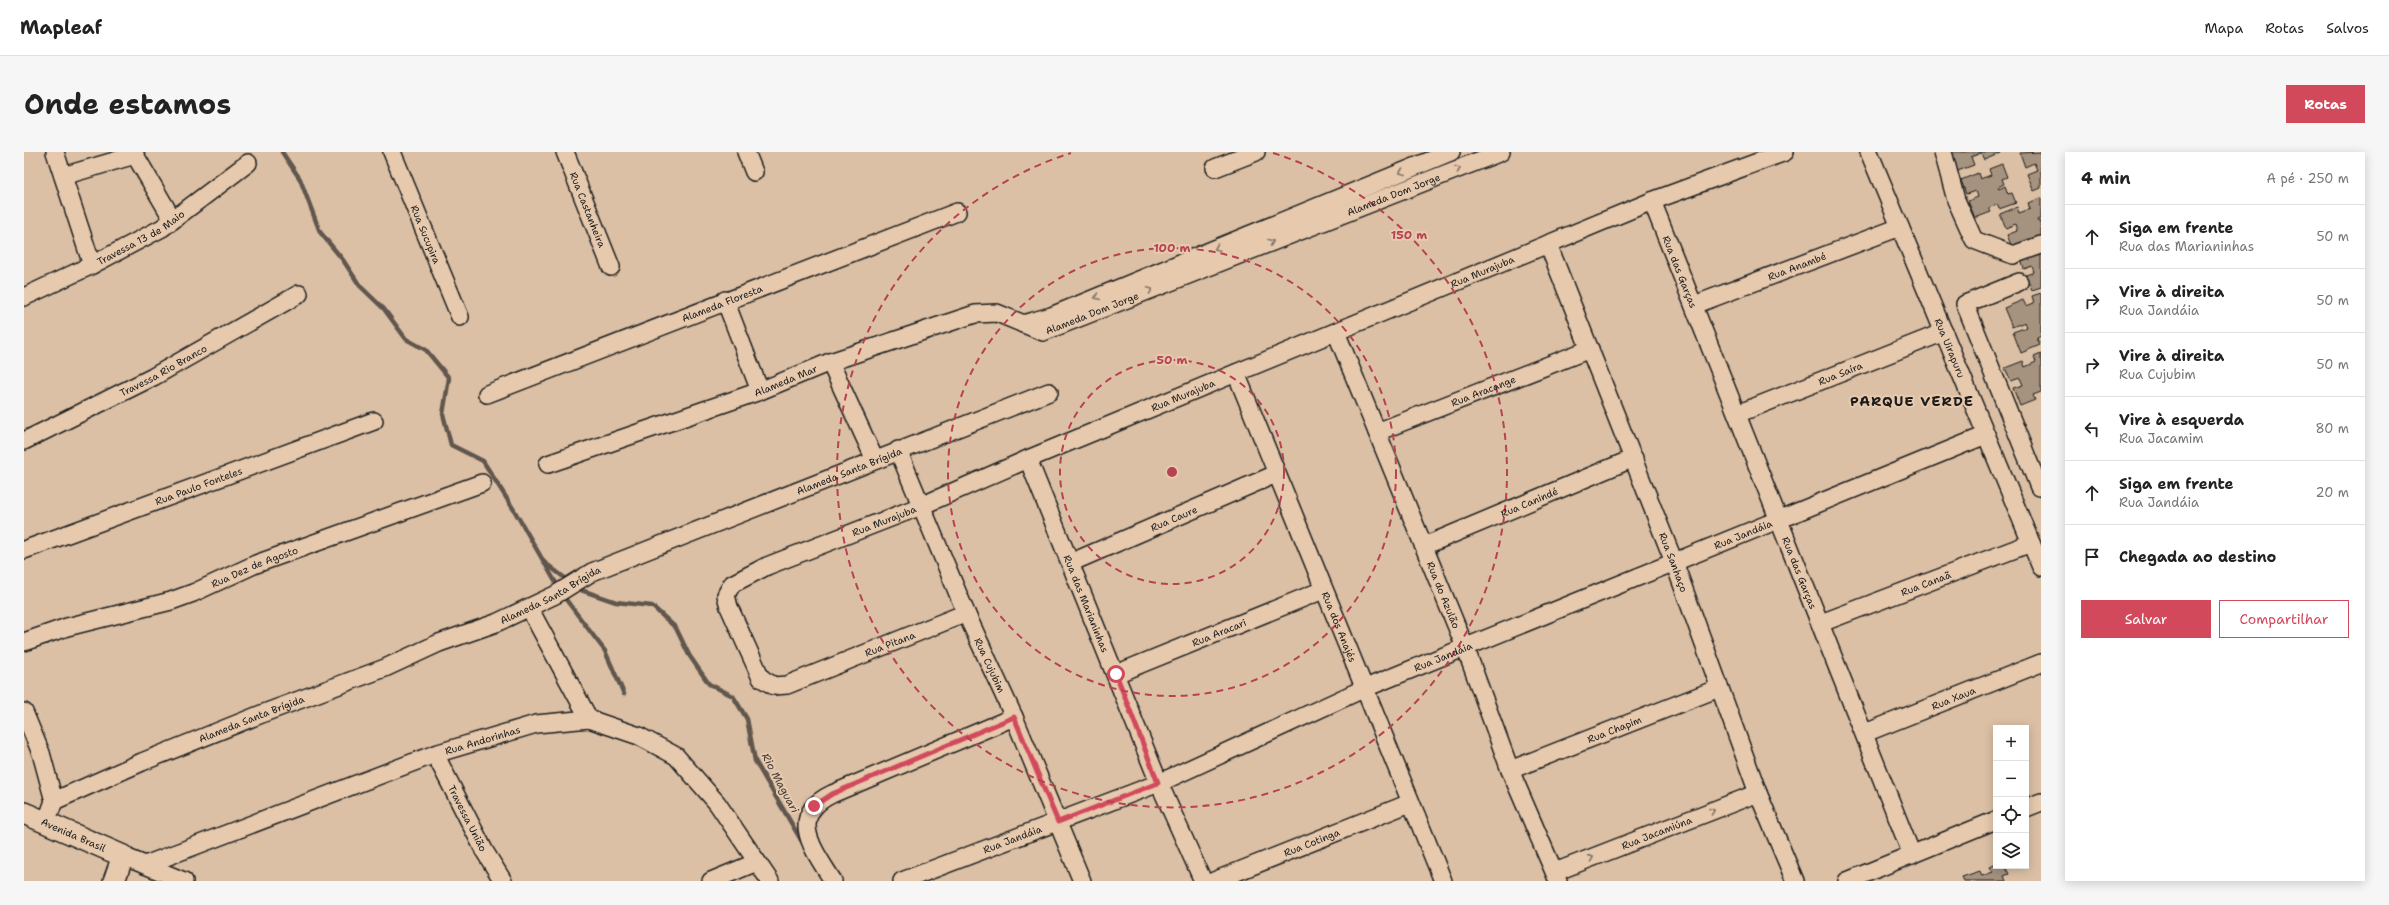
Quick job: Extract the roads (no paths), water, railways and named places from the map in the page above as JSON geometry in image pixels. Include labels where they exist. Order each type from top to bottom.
[{"type":"main road","name":"Avenida Brasil","points":[[24,813],[123,856]]},
{"type":"main road","points":[[114,881],[123,856]]},
{"type":"street","points":[[55,152],[92,265]]},
{"type":"street","name":"Rua Sucupira","points":[[392,152],[460,317]]},
{"type":"street","name":"Rua Castanheira","points":[[565,152],[611,267]]},
{"type":"street","points":[[746,152],[754,172]]},
{"type":"street","points":[[1215,168],[1256,152]]},
{"type":"street","name":"Alameda Dom Jorge","points":[[1023,324],[1051,316],[1451,152]]},
{"type":"street","name":"Alameda Dom Jorge","points":[[1023,324],[1043,332],[1501,152]]},
{"type":"street","name":"Rua Murajuba","points":[[814,674],[779,686],[768,684],[761,678],[729,607],[726,595],[732,584],[767,566],[921,506],[1028,459],[1652,201],[1785,152]]},
{"type":"street","name":"Rua Uirapuru","points":[[1869,152],[2041,567]]},
{"type":"street","points":[[1943,152],[1956,200],[1974,240],[2013,255],[2041,245]]},
{"type":"street","points":[[63,176],[135,155],[173,220]]},
{"type":"street","name":"Travessa 13 de Maio","points":[[24,297],[92,265],[162,228],[248,163]]},
{"type":"street","name":"Rua das Garças","points":[[1652,201],[1821,622],[1912,855]]},
{"type":"street","name":"Alameda Floresta","points":[[487,394],[726,300],[957,212]]},
{"type":"street","name":"Rua Anambé","points":[[1694,305],[1900,227]]},
{"type":"street","name":"Rua Sanhaço","points":[[1548,244],[1634,458],[1674,562],[1758,793],[1795,881]]},
{"type":"street","points":[[2019,282],[1965,304],[2040,489]]},
{"type":"street","name":"Travessa Rio Branco","points":[[24,441],[152,377],[299,294]]},
{"type":"street","points":[[726,300],[760,391]]},
{"type":"street","name":"Alameda Mar","points":[[548,464],[760,391],[830,362],[975,314],[997,313],[1023,324]]},
{"type":"street","name":"Rua do Azulão","points":[[1336,332],[1465,647],[1510,770],[1556,876]]},
{"type":"street","name":"Rua Saíra","points":[[1737,414],[1944,332]]},
{"type":"street","name":"Rua Aracange","points":[[1377,432],[1590,349]]},
{"type":"street","points":[[830,362],[875,460]]},
{"type":"street","name":"Rua dos Anajés","points":[[1236,373],[1323,590],[1443,881]]},
{"type":"street","name":"Alameda Santa Brígida","points":[[54,801],[142,762],[228,727],[385,668],[439,643],[496,623],[555,595],[592,572],[898,450],[1049,392]]},
{"type":"street","name":"Rua Paulo Fonteles","points":[[24,550],[374,421]]},
{"type":"street","name":"Rua Jandáia","points":[[902,881],[1158,783],[1363,688],[1986,435]]},
{"type":"street","name":"Rua Cujubim","points":[[898,450],[966,613],[1014,717],[1082,881]]},
{"type":"street","name":"Rua Canindé","points":[[1424,546],[1634,458]]},
{"type":"street","name":"Rua das Marianinhas","points":[[1028,459],[1116,674],[1158,783],[1203,881]]},
{"type":"street","name":"Rua Caure","points":[[1070,563],[1276,474]]},
{"type":"street","name":"Rua Dez de Agosto","points":[[24,642],[67,627],[171,601],[193,593],[256,564],[482,482]]},
{"type":"street","name":"Rua Canaã","points":[[1821,622],[2031,543]]},
{"type":"street","name":"Rua Aracari","points":[[1116,674],[1323,590]]},
{"type":"street","name":"Rua Pitana","points":[[814,674],[966,613]]},
{"type":"street","points":[[534,617],[589,720]]},
{"type":"street","name":"Rua Xaua","points":[[1865,733],[2041,663]]},
{"type":"street","name":"Rua Chapim","points":[[1510,770],[1719,688]]},
{"type":"street","points":[[24,712],[41,753],[54,801],[47,823]]},
{"type":"street","points":[[833,881],[810,842],[806,828],[807,819],[814,806],[821,799],[1014,717]]},
{"type":"street","name":"Rua Andorinhas","points":[[145,865],[436,754],[536,724],[589,720],[639,736],[676,756],[717,803],[770,881]]},
{"type":"street","name":"Travessa União","points":[[436,754],[485,852],[504,881]]},
{"type":"street","name":"Rua Jacamiúna","points":[[1556,876],[1758,793]]},
{"type":"street","points":[[2029,807],[2041,802]]},
{"type":"street","name":"Rua Cotinga","points":[[1214,881],[1410,803]]},
{"type":"street","points":[[1847,881],[1993,821]]},
{"type":"street","points":[[123,856],[184,881]]},
{"type":"street","points":[[711,881],[757,862]]},
{"type":"waterway","points":[[282,152],[300,179],[320,232],[343,260],[360,286],[384,309],[406,339],[426,350],[449,378],[443,414],[451,445],[483,461],[514,510],[564,597],[605,651],[624,694]]},
{"type":"waterway","name":"Rio Maguari","points":[[544,562],[570,582]]},
{"type":"waterway","name":"Rio Maguari","points":[[576,586],[581,590],[616,602],[652,606],[676,628],[689,655],[709,684],[733,696],[747,719],[755,761],[804,845]]},
{"type":"district","name":"PARQUE VERDE","points":[[1912,401]]}]
